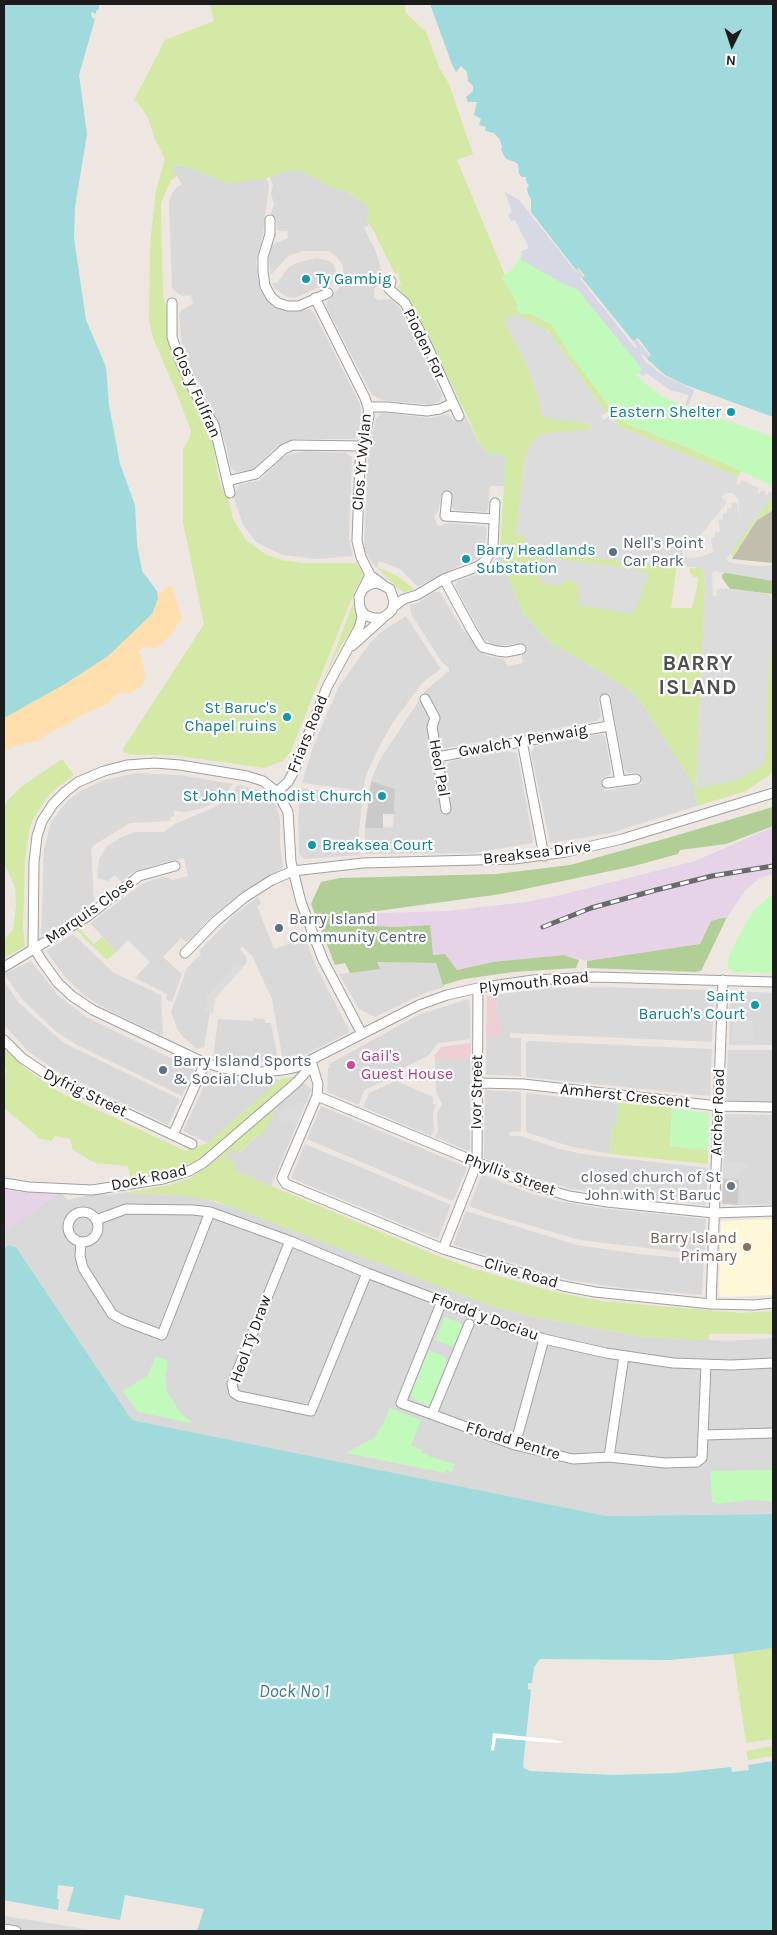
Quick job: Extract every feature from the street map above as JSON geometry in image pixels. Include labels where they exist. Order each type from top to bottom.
[{"type":"street","points":[[270,220],[270,234],[263,257],[263,271],[265,286],[271,297],[278,303],[288,306],[299,306],[328,293]]},
{"type":"street","name":"Pioden For","points":[[387,288],[404,303],[426,343],[459,416]]},
{"type":"street","name":"Clos Yr Wylan","points":[[315,298],[368,407],[360,462],[357,541],[361,557],[370,575],[382,584]]},
{"type":"street","name":"Clos y Fulfran","points":[[172,303],[172,337],[190,384],[214,425],[230,493]]},
{"type":"street","points":[[368,407],[427,411],[440,409],[453,403]]},
{"type":"street","points":[[227,481],[256,474],[284,449],[293,444],[362,446]]},
{"type":"street","points":[[447,496],[446,516],[494,519]]},
{"type":"street","points":[[370,575],[359,597],[360,608],[365,615],[373,618],[386,616],[393,607],[404,599],[418,595],[444,579],[479,566],[486,560],[493,546],[495,503]]},
{"type":"street","points":[[444,579],[482,647],[491,651],[506,652],[521,649]]},
{"type":"street","points":[[364,588],[375,583],[382,584],[404,599]]},
{"type":"street","points":[[393,593],[393,607]]},
{"type":"street","name":"Friars Road","points":[[360,608],[362,617],[360,625],[316,712],[294,771],[288,782],[277,792],[288,812],[290,852],[301,902],[323,960],[362,1034]]},
{"type":"street","name":"Friars Road","points":[[344,656],[386,616]]},
{"type":"street","name":"Heol Pal","points":[[426,699],[436,718],[432,727],[446,809]]},
{"type":"street","points":[[605,699],[620,781]]},
{"type":"street","name":"Gwalch Y Penwaig","points":[[437,757],[610,726]]},
{"type":"street","points":[[522,741],[544,856]]},
{"type":"street","points":[[4,967],[35,949],[32,936],[34,863],[37,836],[48,810],[60,796],[78,782],[104,771],[127,765],[162,764],[250,776],[269,784],[277,792]]},
{"type":"street","points":[[607,784],[636,779]]},
{"type":"street","name":"Breaksea Drive","points":[[184,953],[216,921],[245,897],[272,880],[293,871],[362,863],[487,861],[544,856],[600,845],[773,793]]},
{"type":"street","name":"Marquis Close","points":[[35,949],[88,916],[139,876],[175,866]]},
{"type":"street","name":"Plymouth Road","points":[[35,949],[58,982],[86,1006],[205,1063],[231,1070],[261,1072],[282,1070],[311,1061],[419,1005],[447,995],[478,988],[533,980],[564,978],[773,982]]},
{"type":"street","name":"Archer Road","points":[[711,1304],[722,980]]},
{"type":"street","name":"Ivor Street","points":[[443,1249],[477,1163],[478,988]]},
{"type":"street","name":"Dyfrig Street","points":[[4,1040],[30,1064],[52,1078],[192,1144]]},
{"type":"street","points":[[311,1061],[318,1084],[317,1096]]},
{"type":"street","name":"Dock Road","points":[[4,1182],[29,1187],[92,1190],[163,1179],[189,1171],[203,1163],[296,1083],[306,1072],[311,1061]]},
{"type":"street","points":[[173,1135],[205,1063]]},
{"type":"street","name":"Amherst Crescent","points":[[478,1083],[523,1084],[718,1106],[773,1107]]},
{"type":"street","name":"Phyllis Street","points":[[317,1096],[532,1186],[570,1196],[607,1202],[714,1213],[773,1211]]},
{"type":"street","name":"Clive Road","points":[[317,1096],[282,1178],[283,1182],[443,1249],[563,1286],[595,1292],[711,1304],[754,1305],[773,1302]]},
{"type":"street","name":"Ffordd y Dociau","points":[[96,1220],[126,1209],[210,1212],[544,1339],[624,1356],[673,1363],[706,1365],[773,1363]]},
{"type":"street","points":[[78,1212],[89,1213],[96,1220],[98,1229],[90,1240],[81,1242],[69,1233],[68,1223],[70,1218],[78,1212]]},
{"type":"street","points":[[81,1242],[80,1256],[83,1268],[112,1314],[162,1335],[210,1212]]},
{"type":"street","name":"Heol Tŷ Draw","points":[[290,1241],[232,1384],[234,1393],[239,1396],[311,1412],[367,1273]]},
{"type":"street","name":"Ffordd Pentre","points":[[442,1301],[401,1403],[515,1445],[573,1459],[609,1457],[665,1463],[697,1462],[702,1458],[706,1365]]},
{"type":"street","points":[[432,1414],[469,1324]]},
{"type":"street","points":[[515,1445],[544,1339]]},
{"type":"street","points":[[609,1457],[624,1356]]},
{"type":"street","points":[[704,1435],[773,1433]]},
{"type":"street","points":[[4,1929],[16,1931]]},
{"type":"shaded area","points":[[177,165],[185,166],[227,183],[266,178],[269,185],[263,234],[256,261],[260,288],[268,301],[279,309],[299,311],[309,309],[313,311],[360,404],[362,420],[357,437],[354,439],[294,439],[274,449],[254,469],[239,472],[234,471],[230,466],[226,444],[219,425],[199,382],[192,374],[182,345],[179,315],[181,310],[193,304],[191,295],[182,296],[172,289],[169,203],[172,193],[182,184],[171,168]]},
{"type":"shaded area","points":[[286,171],[301,171],[333,188],[348,192],[368,207],[369,216],[365,219],[369,225],[364,228],[375,249],[383,275],[381,284],[374,289],[374,297],[378,300],[391,299],[400,308],[442,395],[440,401],[431,405],[382,400],[372,395],[326,306],[328,300],[332,298],[331,295],[338,290],[344,275],[342,264],[337,257],[328,251],[303,251],[288,256],[271,274],[269,259],[271,245],[288,238],[287,231],[279,231],[277,229],[276,218],[269,219],[274,204],[271,194],[273,185],[270,177]]},
{"type":"shaded area","points":[[505,192],[519,200],[577,273],[576,270],[578,268],[584,277],[579,277],[635,348],[637,347],[633,341],[636,339],[650,356],[647,359],[641,355],[646,362],[664,376],[694,390],[688,406],[685,405],[689,395],[670,390],[646,373],[643,376],[640,374],[639,372],[642,369],[577,289],[569,287],[521,260],[523,255],[520,252],[529,248],[515,220],[511,221],[508,215],[512,212]]},
{"type":"shaded area","points":[[317,258],[330,261],[334,265],[337,275],[331,286],[328,288],[324,285],[295,298],[287,297],[275,289],[272,283],[277,283],[288,268],[296,263]]},
{"type":"shaded area","name":"Nell's Point Car Park","points":[[520,314],[522,318],[543,328],[551,335],[606,413],[601,416],[603,420],[609,416],[615,423],[625,429],[738,477],[736,484],[739,485],[741,480],[759,488],[757,493],[759,494],[762,490],[767,495],[770,491],[773,493],[727,558],[731,563],[759,566],[773,565],[773,581],[714,571],[712,574],[713,596],[716,596],[717,589],[735,589],[768,594],[773,600],[773,630],[767,691],[767,747],[764,763],[737,780],[696,789],[705,588],[704,573],[701,568],[556,555],[556,559],[634,569],[649,573],[634,614],[578,605],[579,587],[576,582],[565,579],[561,586],[539,582],[544,549],[524,546],[525,536],[516,535],[525,458],[530,446],[542,434],[590,429],[589,423],[544,418],[527,366],[507,326],[506,317]],"holes":[[[726,493],[732,493],[738,499],[740,519],[737,502],[731,503],[732,508],[727,508],[727,513],[723,514],[723,519],[718,520],[720,532],[715,532],[715,537],[711,538],[713,552],[700,557],[688,558],[683,554],[683,547],[688,551],[727,502],[721,497]]]},
{"type":"shaded area","points":[[387,413],[430,418],[448,414],[454,421],[466,416],[479,444],[487,451],[487,454],[506,455],[504,486],[490,486],[488,509],[486,512],[455,510],[452,507],[452,497],[441,496],[438,512],[434,516],[438,526],[450,523],[484,526],[487,529],[484,552],[480,558],[471,561],[468,554],[462,555],[464,563],[419,586],[400,569],[379,561],[376,568],[364,548],[368,454],[376,419],[380,414]]},
{"type":"shaded area","points":[[306,451],[346,453],[352,457],[349,539],[353,556],[317,559],[282,555],[256,542],[243,525],[233,494],[236,493],[239,485],[260,480],[282,458],[289,454]]},
{"type":"shaded area","points":[[773,510],[773,563],[732,559],[756,521]]},
{"type":"shaded area","points":[[500,545],[504,568],[523,613],[547,640],[626,687],[637,696],[694,785],[697,806],[611,833],[550,842],[531,753],[535,746],[602,734],[605,737],[611,770],[610,775],[602,778],[604,791],[642,784],[640,772],[629,773],[624,770],[610,694],[598,697],[601,716],[597,721],[445,748],[442,747],[440,739],[427,742],[434,773],[445,770],[446,765],[451,761],[508,751],[517,753],[533,843],[473,853],[365,854],[365,828],[393,827],[395,789],[371,781],[379,761],[426,690],[449,671],[449,668],[442,662],[411,614],[410,605],[418,603],[434,592],[440,592],[464,632],[466,632],[478,650],[488,656],[504,659],[508,666],[523,663],[520,644],[496,646],[484,639],[455,586],[458,581],[474,576],[490,566],[496,558]]},
{"type":"shaded area","points":[[406,616],[441,669],[420,686],[394,721],[366,775],[363,791],[302,783],[313,747],[339,686],[370,643],[381,632]]},
{"type":"shaded area","points":[[137,773],[180,775],[233,784],[223,797],[203,808],[186,812],[174,811],[174,816],[170,818],[170,821],[130,823],[94,845],[91,850],[94,900],[82,914],[41,936],[44,849],[51,822],[68,800],[82,790],[105,780]]},
{"type":"shaded area","points":[[371,781],[395,789],[394,814],[383,814],[383,828],[365,828]]},
{"type":"shaded area","points":[[237,785],[259,790],[276,805],[280,819],[280,845],[283,868],[245,890],[210,918],[188,941],[181,938],[163,957],[182,974],[172,1002],[166,999],[167,994],[135,978],[150,962],[128,940],[116,952],[90,923],[142,884],[161,877],[173,880],[188,876],[184,858],[147,867],[130,874],[121,882],[115,875],[108,881],[97,878],[99,859],[106,847],[122,837],[135,832],[163,832],[177,823],[215,807],[231,796]]},
{"type":"shaded area","points":[[301,788],[363,796],[359,831],[360,855],[304,859],[299,854],[298,818]]},
{"type":"shaded area","points":[[773,827],[773,874],[760,878],[746,890],[727,917],[711,921],[700,944],[587,961],[564,955],[493,962],[457,970],[445,954],[433,955],[429,925],[395,927],[355,925],[355,914],[447,911],[526,902],[561,895],[695,861]]},
{"type":"shaded area","points":[[258,897],[261,904],[257,906],[274,949],[305,938],[317,968],[349,1030],[348,1033],[300,1057],[283,1061],[272,999],[252,956],[243,947],[240,949],[247,962],[243,967],[237,962],[205,1011],[210,1012],[204,1047],[197,1049],[183,1037],[177,1029],[171,1012],[187,968],[201,954],[199,951],[236,913]]},
{"type":"shaded area","points":[[73,934],[114,973],[161,995],[163,1034],[161,1035],[108,1010],[85,996],[65,977],[46,951]]},
{"type":"shaded area","points":[[31,961],[58,995],[86,1017],[195,1070],[182,1096],[75,1044],[53,1029],[23,1000],[4,974]]},
{"type":"shaded area","points":[[237,961],[243,967],[215,999],[213,1013],[205,1012],[206,997]]},
{"type":"shaded area","points":[[377,962],[436,963],[444,987],[425,993],[375,1017],[359,1009],[339,974],[379,969]]},
{"type":"shaded area","points":[[4,981],[19,1003],[64,1043],[180,1099],[168,1125],[58,1072],[29,1052],[4,1025]]},
{"type":"shaded area","points":[[601,987],[714,990],[712,1042],[510,1033],[510,1038],[521,1038],[521,1076],[486,1075],[486,1036],[501,1036],[495,995],[546,988]]},
{"type":"shaded area","points":[[734,991],[773,993],[773,1045],[729,1045],[730,994]]},
{"type":"shaded area","points":[[495,995],[501,1036],[486,1036],[487,996]]},
{"type":"shaded area","points":[[468,999],[470,1002],[470,1039],[438,1043],[429,1055],[396,1072],[391,1078],[364,1090],[359,1105],[327,1092],[329,1064],[420,1014]]},
{"type":"shaded area","points":[[253,1018],[265,1019],[265,1023],[271,1023],[278,1061],[240,1062],[213,1058],[218,1019],[253,1021]]},
{"type":"shaded area","points":[[733,1020],[754,1021],[753,1041],[733,1041]]},
{"type":"shaded area","points":[[528,1041],[712,1049],[710,1096],[526,1077],[526,1043]]},
{"type":"shaded area","points":[[471,1043],[470,1059],[435,1059],[434,1056],[441,1047]]},
{"type":"shaded area","points":[[728,1050],[773,1050],[773,1102],[728,1101],[726,1099]]},
{"type":"shaded area","points":[[435,1059],[470,1059],[470,1149],[468,1151],[435,1137],[438,1130],[437,1113],[442,1104],[436,1092]]},
{"type":"shaded area","points":[[209,1075],[238,1080],[278,1079],[279,1081],[208,1143],[183,1131]]},
{"type":"shaded area","points":[[396,1081],[433,1097],[433,1104],[436,1105],[433,1112],[434,1130],[431,1136],[363,1107],[369,1093]]},
{"type":"shaded area","points":[[302,1082],[312,1089],[271,1186],[233,1170],[224,1157],[233,1149],[240,1152],[259,1134],[271,1110]]},
{"type":"shaded area","points":[[485,1090],[521,1092],[521,1131],[509,1132],[510,1136],[521,1136],[559,1149],[583,1154],[708,1168],[706,1205],[571,1189],[531,1177],[484,1158]]},
{"type":"shaded area","points":[[526,1093],[618,1103],[616,1127],[612,1127],[610,1154],[572,1147],[528,1133],[526,1131]]},
{"type":"shaded area","points":[[298,1101],[306,1104],[296,1125],[286,1120],[283,1124],[276,1115],[289,1103],[294,1107]]},
{"type":"shaded area","points":[[321,1106],[466,1167],[453,1201],[307,1139]]},
{"type":"shaded area","points":[[725,1114],[773,1115],[773,1204],[738,1205],[739,1180],[723,1179]]},
{"type":"shaded area","points":[[305,1144],[451,1205],[438,1239],[291,1178]]},
{"type":"shaded area","points":[[724,1162],[747,1163],[747,1170],[740,1170],[739,1178],[723,1177]]},
{"type":"shaded area","points":[[482,1174],[526,1192],[559,1201],[599,1208],[706,1219],[704,1255],[580,1240],[487,1213],[469,1206]]},
{"type":"shaded area","name":"closed church of St John with St Baruc","points":[[723,1179],[739,1180],[738,1205],[722,1204]]},
{"type":"shaded area","points":[[4,1186],[32,1192],[60,1192],[4,1231]]},
{"type":"shaded area","points":[[60,1192],[68,1200],[100,1192],[109,1195],[125,1193],[201,1198],[232,1207],[494,1307],[534,1317],[644,1337],[730,1341],[773,1338],[773,1514],[607,1516],[132,1420],[15,1246],[10,1245],[4,1249],[4,1231]]},
{"type":"shaded area","points":[[466,1211],[577,1245],[639,1254],[704,1260],[702,1295],[622,1288],[569,1280],[453,1245]]},
{"type":"shaded area","name":"Barry Island Primary","points":[[773,1219],[773,1295],[721,1297],[719,1294],[721,1221]]},
{"type":"shaded area","points":[[4,1916],[61,1925],[97,1931],[4,1931]]},
{"type":"green space","points":[[210,4],[404,4],[406,13],[426,32],[439,67],[449,84],[473,154],[457,160],[505,275],[502,277],[519,306],[517,307],[520,314],[531,314],[552,325],[568,351],[611,409],[606,413],[548,331],[522,318],[506,317],[507,326],[527,366],[539,399],[542,415],[590,424],[589,430],[542,434],[530,446],[525,458],[516,535],[525,536],[531,547],[544,549],[539,582],[565,579],[576,582],[579,587],[579,605],[634,569],[556,559],[556,555],[679,565],[676,570],[671,608],[692,608],[698,577],[694,577],[690,573],[690,568],[701,568],[704,573],[705,588],[696,789],[767,747],[767,691],[773,630],[773,772],[768,776],[746,791],[697,806],[694,785],[637,696],[626,687],[547,640],[523,613],[504,568],[500,545],[506,455],[487,454],[487,451],[479,444],[471,424],[436,356],[429,337],[411,303],[397,286],[401,285],[398,273],[395,274],[372,228],[365,219],[369,216],[368,207],[348,192],[333,188],[301,171],[286,171],[264,179],[227,183],[185,166],[177,165],[171,168],[177,176],[171,180],[161,203],[163,297],[168,310],[168,337],[187,385],[208,425],[218,476],[224,494],[227,494],[233,519],[246,540],[265,554],[281,560],[304,563],[356,563],[363,577],[355,590],[291,751],[283,761],[264,768],[172,755],[135,755],[124,753],[123,749],[204,624],[183,522],[183,449],[191,431],[153,338],[149,321],[150,244],[156,190],[165,159],[154,137],[148,118],[134,100],[165,40],[214,21]]},
{"type":"green space","points":[[521,254],[523,255],[522,260],[569,287],[577,289],[642,369],[637,375],[664,398],[773,437],[773,486],[699,452],[619,419],[568,351],[552,325],[531,314],[520,314],[516,307],[519,305],[502,277],[513,269]]},
{"type":"green space","points":[[613,412],[628,424],[741,471],[738,477],[621,427],[609,416]]},
{"type":"green space","points":[[773,495],[773,510],[756,521],[732,559],[731,552]]},
{"type":"green space","points":[[376,567],[396,575],[414,589],[405,592],[400,590]]},
{"type":"green space","points":[[725,572],[773,579],[773,594],[730,589],[722,578]]},
{"type":"green space","points":[[355,599],[358,620],[336,654],[324,679]]},
{"type":"green space","points":[[62,759],[74,775],[53,791],[45,800],[32,821],[29,832],[25,861],[23,927],[25,946],[4,958],[4,939],[13,930],[16,906],[15,887],[4,863],[4,809],[7,801],[21,787]]},
{"type":"green space","points":[[773,807],[773,826],[726,844],[680,850],[678,854],[634,866],[501,894],[355,914],[355,925],[395,927],[430,925],[433,955],[445,954],[457,970],[493,962],[564,955],[579,960],[576,968],[513,972],[464,979],[443,985],[436,963],[377,962],[380,969],[350,973],[345,963],[335,965],[311,904],[321,882],[340,878],[497,874],[570,865]]},
{"type":"green space","points":[[773,894],[773,973],[734,972],[730,970],[727,963],[730,953],[750,915]]},
{"type":"green space","points":[[727,917],[701,971],[587,968],[587,961],[700,944],[711,921]]},
{"type":"green space","points":[[79,928],[94,944],[102,937],[116,952],[107,960],[76,930]]},
{"type":"green space","points":[[4,1049],[26,1069],[59,1092],[186,1151],[208,1143],[282,1078],[294,1077],[207,1156],[187,1169],[159,1176],[130,1178],[128,1166],[95,1163],[73,1150],[70,1139],[55,1136],[52,1141],[36,1138],[37,1136],[4,1108],[6,1071]]},
{"type":"green space","points":[[618,1103],[672,1108],[670,1146],[708,1150],[708,1164],[610,1154],[612,1127],[616,1126]]},
{"type":"green space","points":[[672,1108],[709,1113],[708,1150],[670,1146]]},
{"type":"green space","points":[[271,1110],[274,1113],[262,1136],[258,1134],[240,1152],[233,1149],[224,1157],[236,1163],[233,1170],[471,1268],[551,1291],[601,1301],[742,1313],[773,1311],[773,1334],[709,1334],[709,1340],[644,1337],[534,1317],[494,1307],[215,1201],[178,1195],[125,1193],[109,1195],[165,1186],[188,1179],[207,1167]]},
{"type":"green space","points":[[445,1317],[463,1324],[454,1347],[435,1340]]},
{"type":"green space","points":[[429,1350],[445,1357],[447,1361],[429,1406],[414,1400],[411,1394]]},
{"type":"green space","points":[[156,1356],[168,1361],[165,1377],[167,1392],[182,1415],[191,1423],[138,1412],[123,1391],[147,1376]]},
{"type":"green space","points":[[390,1408],[421,1420],[411,1446],[422,1450],[421,1453],[428,1454],[428,1456],[454,1464],[452,1472],[446,1470],[445,1473],[346,1453],[374,1438]]},
{"type":"green space","points":[[773,1470],[773,1501],[748,1500],[717,1504],[712,1502],[710,1471]]},
{"type":"green space","points":[[773,1648],[773,1739],[746,1743],[733,1654]]},
{"type":"green space","points":[[773,1746],[773,1756],[748,1760],[746,1751]]},
{"type":"sand","points":[[172,585],[182,620],[172,634],[155,649],[146,646],[138,651],[142,658],[145,679],[141,686],[132,693],[120,693],[114,696],[109,703],[80,716],[37,741],[14,746],[6,751],[4,749],[4,661],[157,591],[161,593],[168,586]]},
{"type":"water","points":[[4,4],[101,5],[99,5],[96,14],[91,13],[92,18],[95,19],[79,75],[87,134],[75,207],[74,238],[86,320],[106,367],[109,405],[120,464],[135,505],[137,544],[142,571],[157,591],[158,599],[152,614],[108,656],[65,684],[4,718]]},
{"type":"water","points":[[430,4],[773,4],[773,417],[683,384],[665,375],[647,359],[651,355],[638,338],[633,341],[582,278],[585,276],[579,268],[576,270],[531,212],[531,199],[528,194],[527,188],[529,186],[526,177],[522,177],[519,174],[518,164],[506,159],[501,150],[500,140],[494,133],[485,131],[486,127],[479,125],[481,119],[474,115],[477,102],[468,102],[466,97],[473,91],[473,86],[468,81],[467,72],[461,66],[456,72],[453,67]]},
{"type":"water","name":"Dock Nº 1","points":[[9,1245],[16,1247],[132,1420],[607,1516],[773,1514],[773,1648],[670,1660],[540,1659],[534,1667],[532,1683],[528,1683],[528,1689],[531,1690],[523,1766],[530,1771],[613,1775],[675,1773],[731,1767],[732,1772],[749,1770],[748,1765],[773,1761],[773,1931],[197,1931],[204,1909],[125,1895],[120,1920],[67,1911],[74,1887],[58,1885],[58,1910],[4,1900],[4,1249]]},
{"type":"pier","points":[[493,1733],[563,1742],[496,1738],[494,1751],[491,1750]]},
{"type":"railway","points":[[543,927],[591,908],[656,890],[712,876],[773,866]]},
{"type":"place","name":"Ty Gambig","points":[[306,279]]},
{"type":"place","name":"Eastern Shelter","points":[[731,412]]},
{"type":"place","name":"Nell's Point Car Park","points":[[613,552]]},
{"type":"place","name":"Barry Headlands Substation","points":[[466,559]]},
{"type":"place","name":"St Baruc's Chapel ruins","points":[[287,717]]},
{"type":"place","name":"St John Methodist Church","points":[[382,796]]},
{"type":"place","name":"Breaksea Court","points":[[312,845]]},
{"type":"place","name":"Barry Island Community Centre","points":[[279,928]]},
{"type":"place","name":"Saint Baruch's Court","points":[[755,1005]]},
{"type":"place","name":"Gail's Guest House","points":[[351,1065]]},
{"type":"place","name":"Barry Island Sports & Social Club","points":[[163,1070]]},
{"type":"place","name":"closed church of St John with St Baruc","points":[[731,1186]]},
{"type":"place","name":"Barry Island Primary","points":[[747,1247]]},
{"type":"district","name":"BARRY ISLAND","points":[[698,676]]}]
